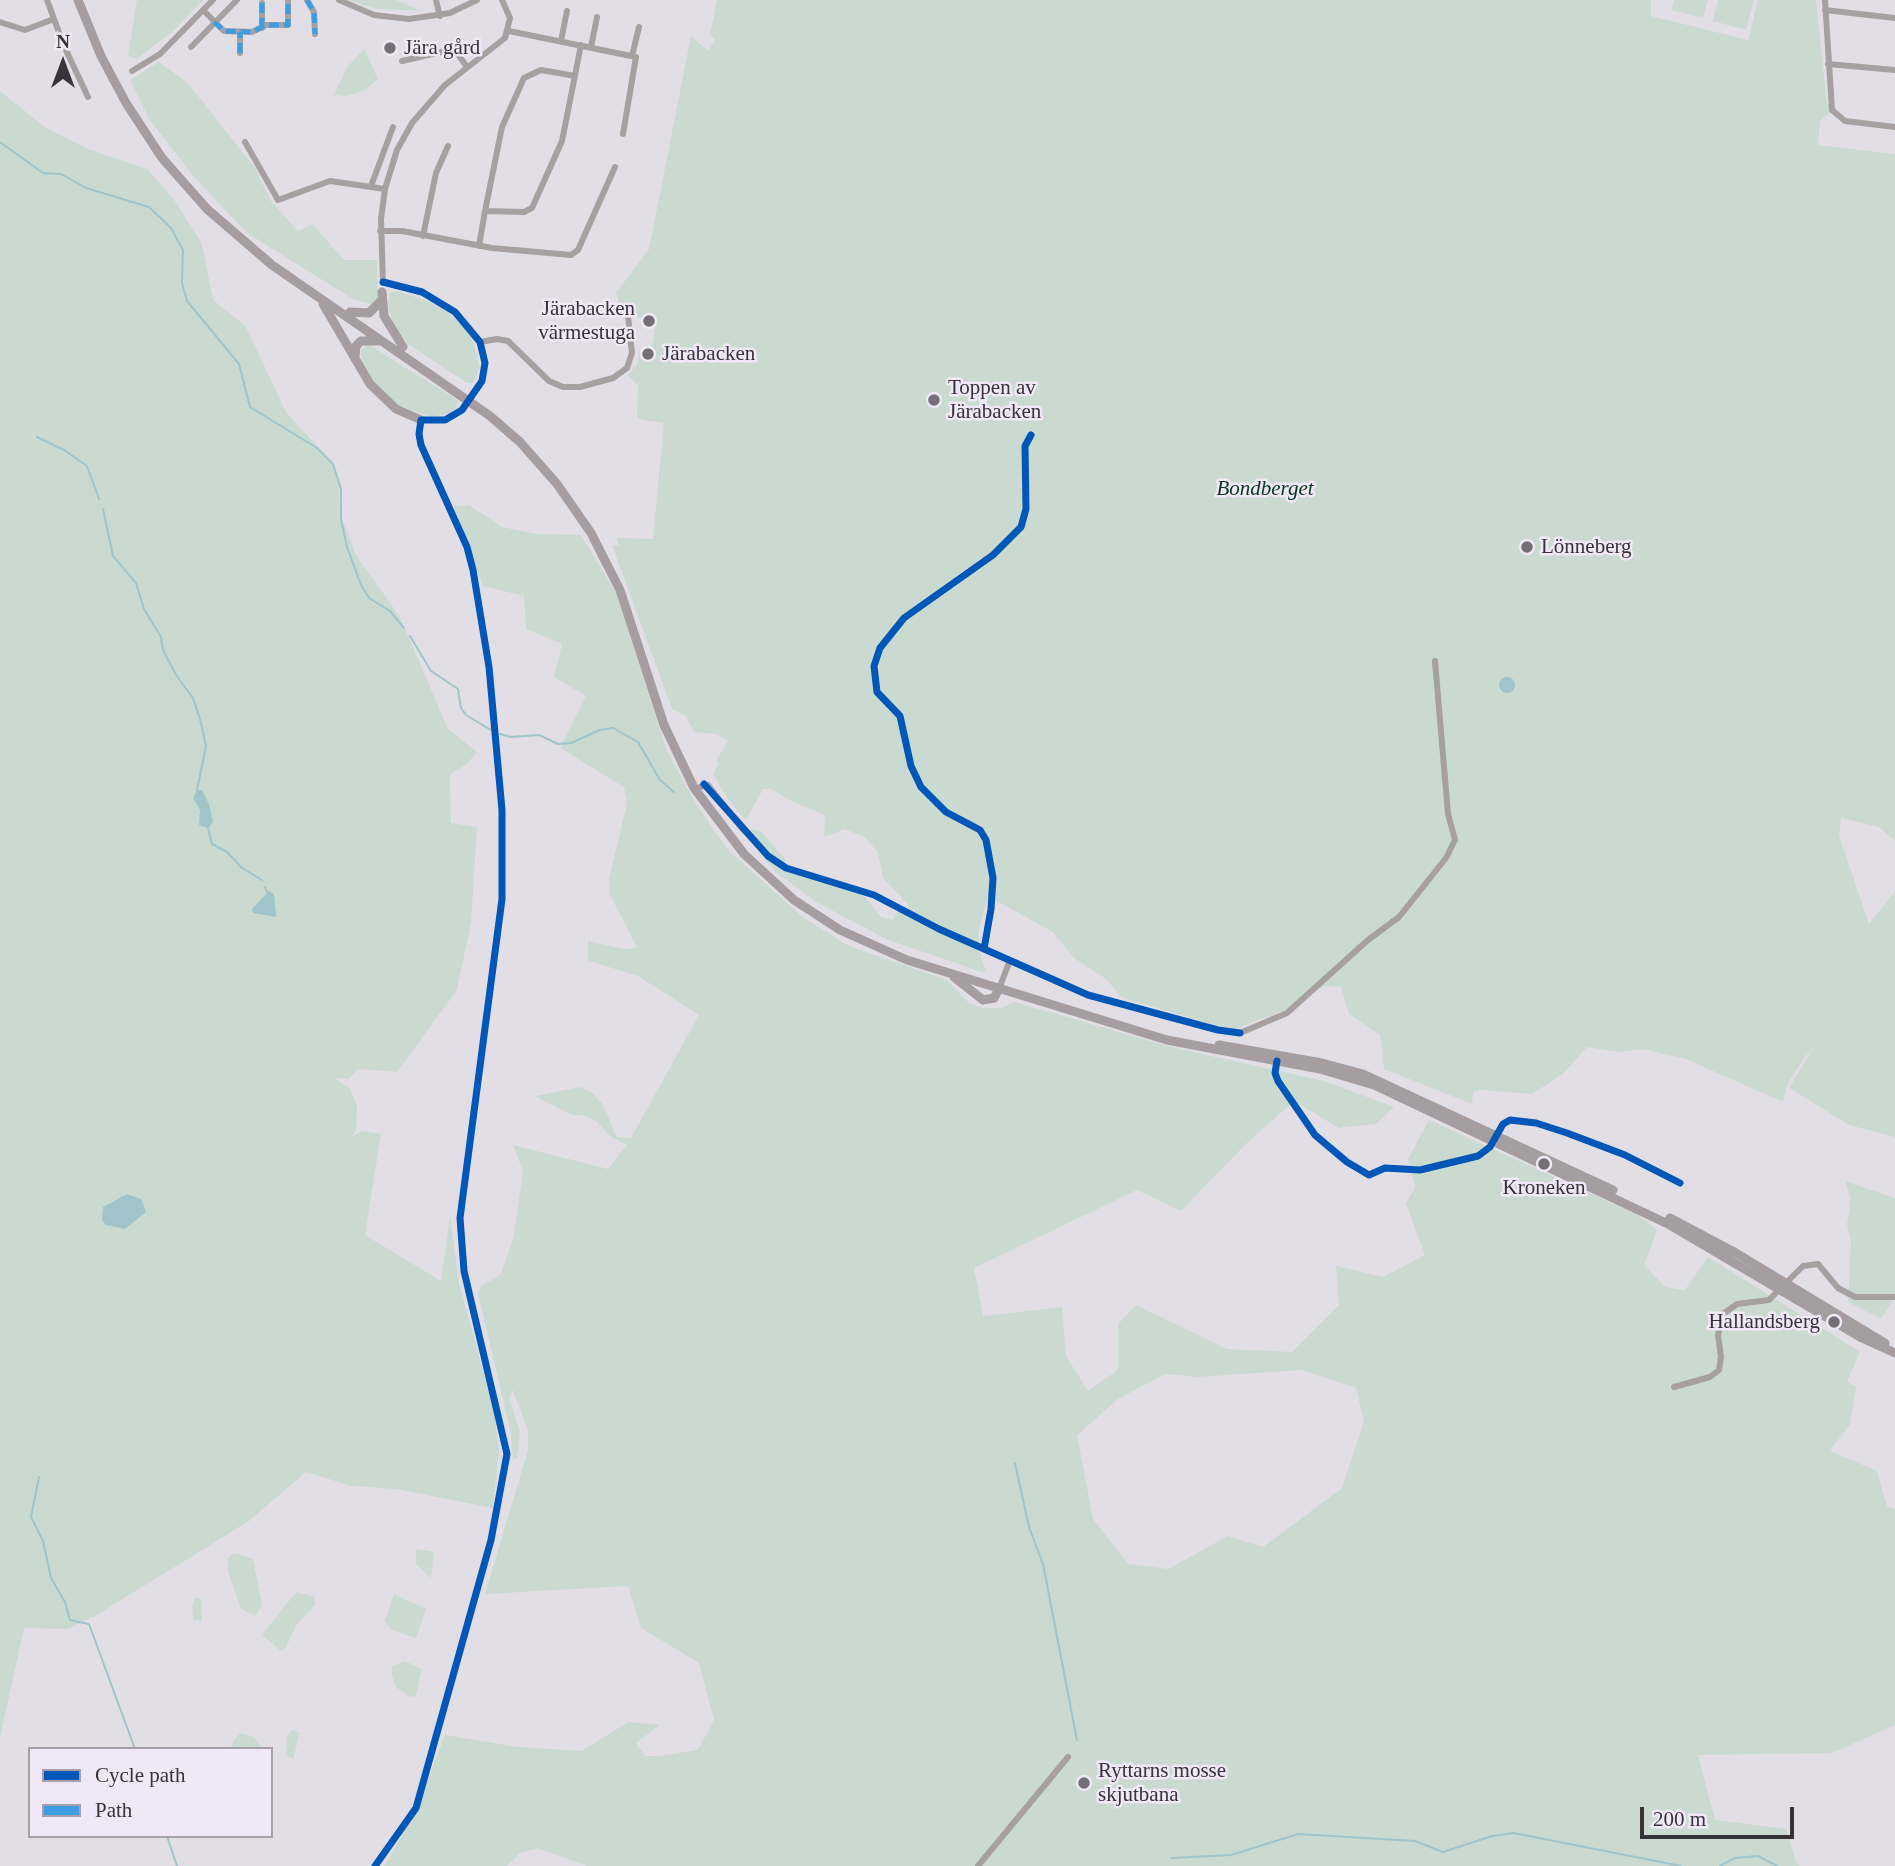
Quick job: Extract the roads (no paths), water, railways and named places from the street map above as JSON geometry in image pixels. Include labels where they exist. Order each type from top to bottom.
[{"type":"highway","points":[[78,0],[117,88],[173,172],[207,209],[248,247],[385,342],[456,387]]},
{"type":"highway","points":[[84,0],[123,89],[156,141],[187,180],[257,247],[402,347],[483,407],[522,438],[558,476],[603,543],[630,601],[675,738],[700,788],[750,853],[814,908],[893,950],[1000,986],[1180,1043],[1278,1061],[1367,1082],[1495,1137]]},
{"type":"highway","points":[[350,312],[369,313],[382,292]]},
{"type":"highway","points":[[382,292],[387,321],[402,347]]},
{"type":"highway","points":[[318,296],[355,360],[383,398],[403,413],[421,420]]},
{"type":"highway","points":[[355,360],[356,346],[360,341],[385,342]]},
{"type":"highway","points":[[483,407],[520,442],[549,475],[600,549],[627,606],[670,741],[694,788],[727,835],[776,885],[825,921],[893,955],[950,973],[1169,1034],[1344,1068],[1385,1082],[1670,1225],[1895,1347]]},
{"type":"highway","points":[[950,973],[983,1000],[994,998],[1000,986]]},
{"type":"highway","points":[[1785,1287],[1844,1327],[1895,1353]]},
{"type":"street","points":[[47,0],[88,97]]},
{"type":"street","points":[[132,71],[160,54],[213,0]]},
{"type":"street","points":[[191,47],[237,0]]},
{"type":"street","points":[[307,0],[314,12],[315,34]]},
{"type":"street","points":[[339,0],[358,10],[394,19],[440,16],[477,0]]},
{"type":"street","points":[[436,0],[440,16]]},
{"type":"street","points":[[375,1866],[416,1808],[491,1540],[507,1454],[464,1271],[460,1218],[502,899],[502,810],[480,600],[467,547],[421,445],[421,420],[446,420],[456,415],[480,386],[485,369],[480,342],[455,312],[433,297],[382,292],[380,231],[385,189],[397,150],[412,123],[444,85],[499,44],[509,31],[510,18],[502,0]]},
{"type":"street","points":[[1825,0],[1831,106],[1839,118],[1895,127]]},
{"type":"street","points":[[202,10],[224,31],[252,32],[288,25],[288,1]]},
{"type":"street","points":[[262,3],[262,28]]},
{"type":"street","points":[[1825,10],[1895,18]]},
{"type":"street","points":[[561,41],[567,11]]},
{"type":"street","points":[[591,47],[597,17]]},
{"type":"street","points":[[0,22],[25,30],[54,19]]},
{"type":"street","points":[[632,56],[639,27]]},
{"type":"street","points":[[509,31],[636,57],[623,134]]},
{"type":"street","points":[[240,32],[240,54]]},
{"type":"street","points":[[485,211],[524,212],[532,208],[562,141],[581,45]]},
{"type":"street","points":[[402,61],[450,50],[457,53],[467,67]]},
{"type":"street","points":[[1828,64],[1895,70]]},
{"type":"street","points":[[478,246],[502,127],[524,78],[541,70],[575,76]]},
{"type":"street","points":[[371,186],[393,127]]},
{"type":"street","points":[[245,142],[278,200],[330,181],[385,189]]},
{"type":"street","points":[[423,236],[436,173],[448,146]]},
{"type":"street","points":[[380,231],[478,246],[575,254],[615,167]]},
{"type":"street","points":[[480,342],[497,339],[508,341],[549,381],[563,387],[580,387],[613,378],[627,368],[632,353],[628,316]]},
{"type":"street","points":[[984,949],[993,878],[986,840],[980,830],[946,812],[921,787],[911,766],[900,716],[877,692],[874,666],[880,648],[904,618],[993,555],[1021,527],[1026,509],[1026,446],[1031,435]]},
{"type":"street","points":[[700,788],[708,785],[741,827],[776,863],[874,895],[984,949],[1088,995],[1217,1030],[1240,1033],[1287,1013],[1368,940],[1399,917],[1446,858],[1455,840],[1448,814],[1435,661]]},
{"type":"street","points":[[1000,986],[1010,960]]},
{"type":"street","points":[[1278,1061],[1275,1073],[1278,1082],[1315,1135],[1347,1162],[1369,1175],[1385,1168],[1420,1170],[1478,1156],[1506,1121],[1536,1123],[1625,1155],[1680,1183]]},
{"type":"street","points":[[1674,1387],[1710,1377],[1719,1370],[1721,1357],[1718,1335],[1723,1314],[1737,1304],[1769,1300],[1785,1287],[1798,1269],[1813,1263],[1821,1266],[1829,1279],[1847,1293],[1875,1299],[1895,1297]]},
{"type":"street","points":[[978,1866],[1068,1757]]},
{"type":"water","points":[[1507,677],[1513,679],[1513,691],[1507,693],[1501,691],[1499,685],[1501,679]]},
{"type":"water","points":[[197,790],[202,790],[209,804],[213,822],[208,828],[199,825],[200,810],[193,798]]},
{"type":"water","points":[[269,891],[274,894],[276,917],[253,913],[252,909]]},
{"type":"water","points":[[127,1194],[141,1199],[146,1212],[125,1229],[106,1225],[102,1220],[103,1207]]},
{"type":"waterway","points":[[0,142],[43,173],[61,174],[86,188],[149,207],[171,228],[183,250],[182,283],[187,301],[239,364],[250,407],[317,448],[333,464],[341,489],[341,520],[347,547],[361,585],[369,598],[390,611],[404,628]]},
{"type":"waterway","points":[[37,437],[64,450],[87,466],[99,499]]},
{"type":"waterway","points":[[103,509],[113,556],[136,583],[144,609],[161,637],[163,650],[176,675],[193,698],[206,746],[197,790]]},
{"type":"waterway","points":[[410,636],[431,671],[458,689],[461,708],[466,715],[491,730]]},
{"type":"waterway","points":[[500,734],[511,737],[539,735],[558,744],[571,743],[600,730],[613,728],[638,742],[660,780],[674,792]]},
{"type":"waterway","points":[[208,828],[212,844],[227,852],[242,868],[262,880]]},
{"type":"waterway","points":[[265,887],[267,892]]},
{"type":"waterway","points":[[1015,1463],[1029,1527],[1043,1564],[1077,1740]]},
{"type":"waterway","points":[[39,1477],[31,1517],[43,1541],[51,1578],[65,1602],[70,1620],[89,1624],[134,1747]]},
{"type":"waterway","points":[[1171,1858],[1231,1855],[1298,1834],[1415,1841],[1443,1852],[1492,1836],[1514,1833],[1681,1866]]},
{"type":"waterway","points":[[168,1838],[177,1866]]},
{"type":"waterway","points":[[1720,1866],[1735,1858],[1758,1856],[1777,1866]]},
{"type":"place","name":"Jära gård","points":[[390,48]]},
{"type":"place","name":"Järabacken värmestuga","points":[[649,321]]},
{"type":"place","name":"Järabacken","points":[[648,354]]},
{"type":"place","name":"Toppen av Järabacken","points":[[934,400]]},
{"type":"place","name":"Lönneberg","points":[[1527,547]]},
{"type":"place","name":"Kroneken","points":[[1544,1164]]},
{"type":"place","name":"Hallandsberg","points":[[1834,1322]]},
{"type":"place","name":"Ryttarns mosse skjutbana","points":[[1084,1783]]},
{"type":"park label","name":"Bondberget","points":[[1265,489]]}]
